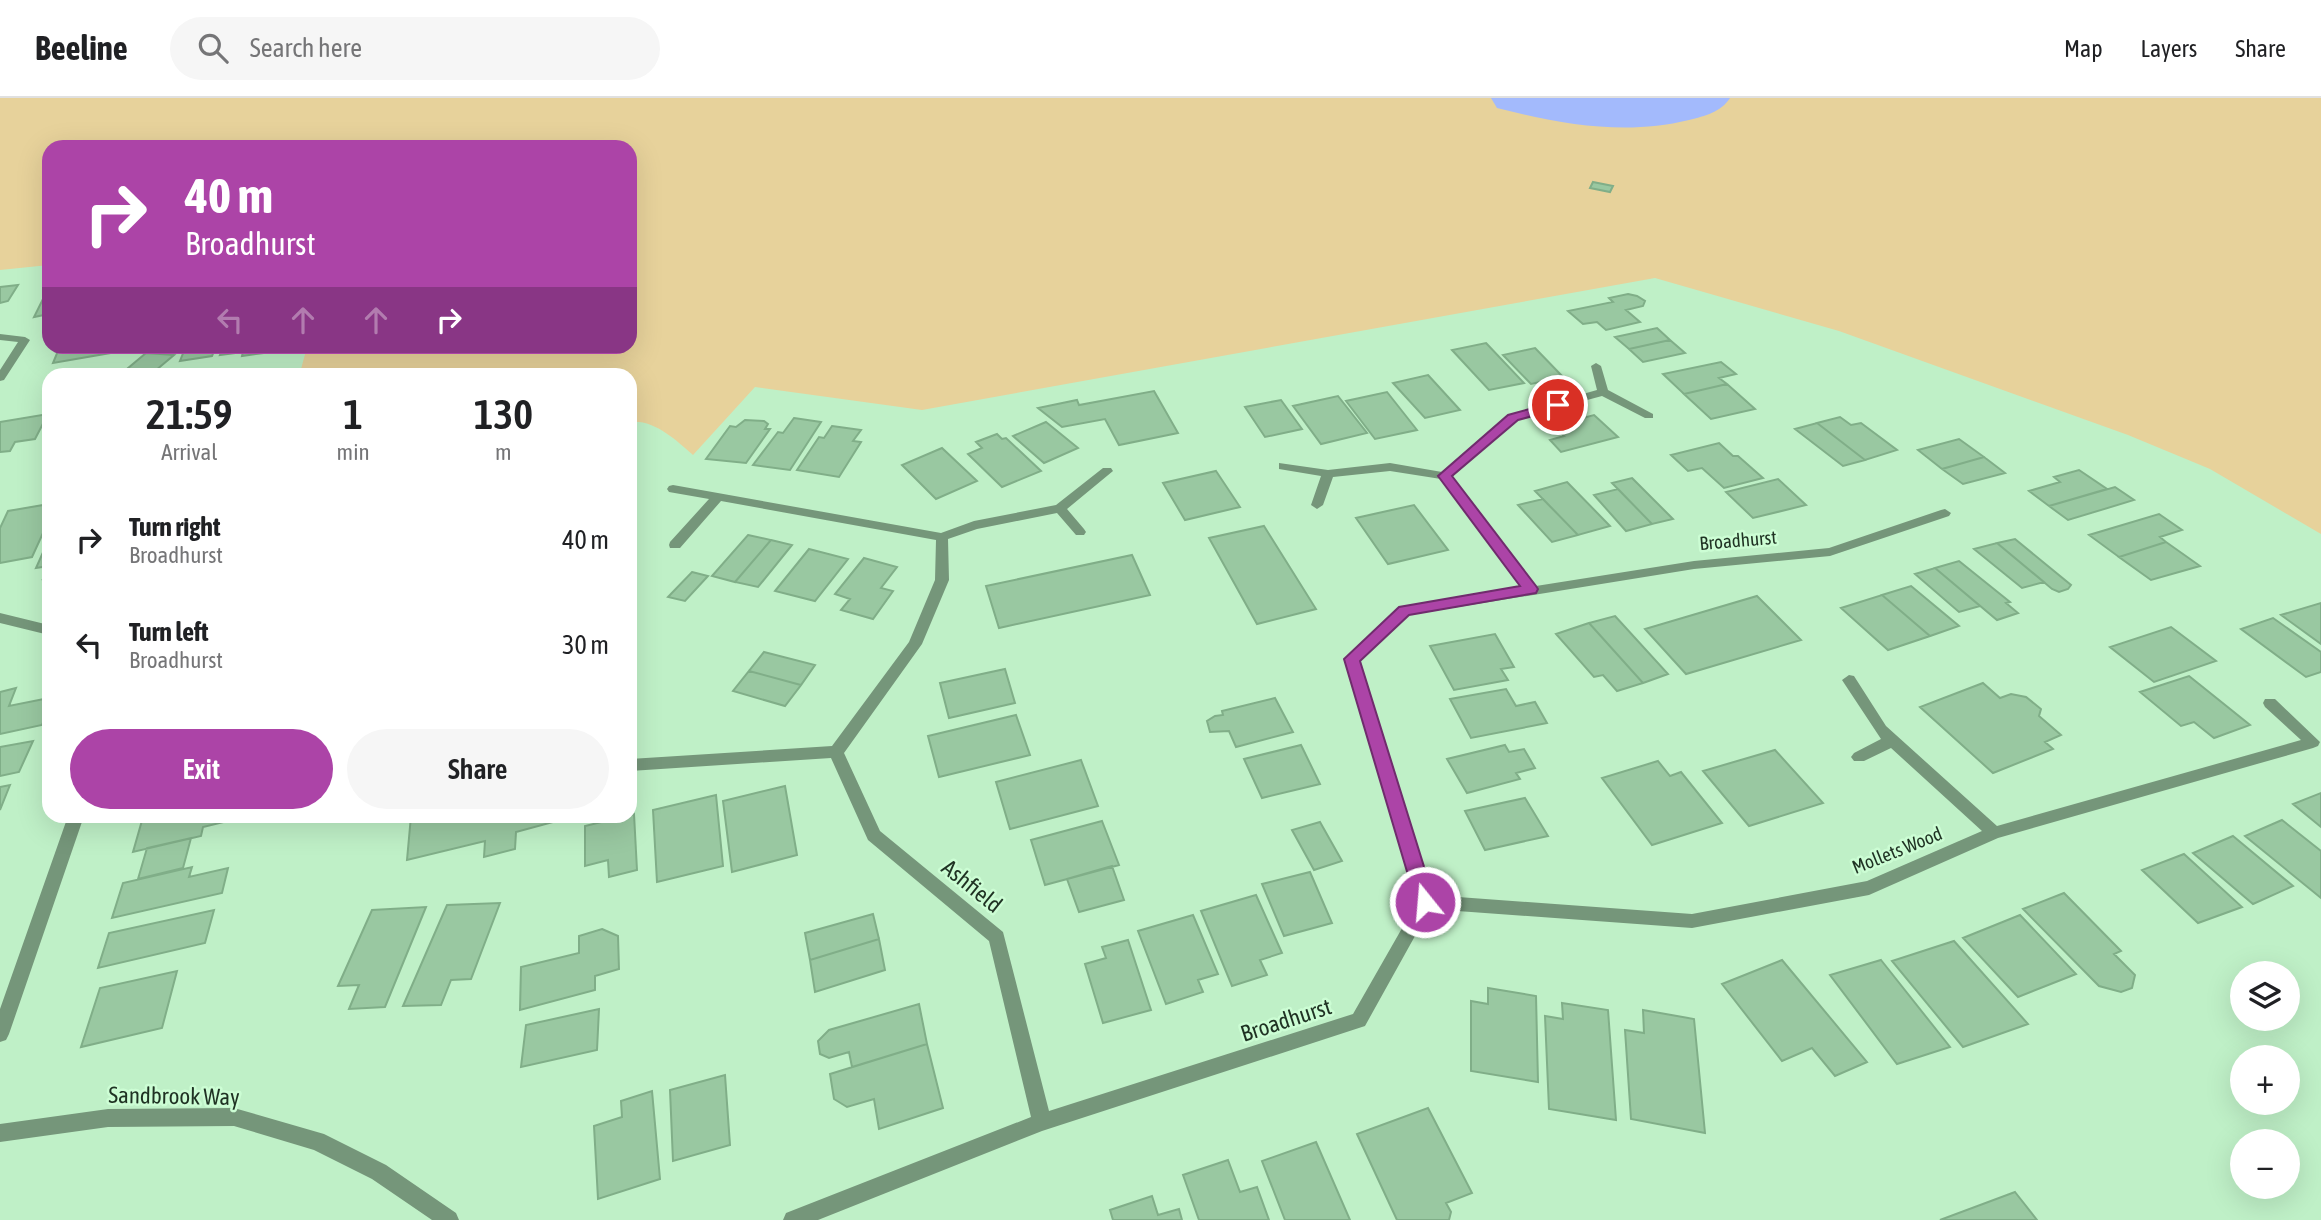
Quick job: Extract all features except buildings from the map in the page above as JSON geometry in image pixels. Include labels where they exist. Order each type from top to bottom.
[{"type":"street","points":[[0,378],[25,340],[1,337]]},
{"type":"street","points":[[1596,366],[1603,393]]},
{"type":"street","points":[[1445,476],[1513,418],[1603,393],[1649,416]]},
{"type":"street","points":[[1283,466],[1328,474],[1390,467],[1445,476],[1531,589]]},
{"type":"street","points":[[673,489],[942,537],[974,525],[1060,508],[1107,471]]},
{"type":"street","points":[[1317,505],[1328,474]]},
{"type":"street","points":[[675,545],[717,498]]},
{"type":"street","points":[[1060,508],[1080,532]]},
{"type":"street","name":"Broadhurst","points":[[793,1220],[1042,1122],[1359,1020],[1425,902],[1352,659],[1405,611],[1694,565],[1830,552],[1945,513]]},
{"type":"street","points":[[637,765],[836,752],[915,644],[942,580],[942,537]]},
{"type":"street","points":[[0,618],[42,628]]},
{"type":"street","points":[[1849,680],[1881,730],[1994,833]]},
{"type":"street","name":"Mollets Wood","points":[[2270,703],[2317,743]]},
{"type":"street","points":[[1859,757],[1892,740]]},
{"type":"street","name":"Mollets Wood","points":[[1425,902],[1692,921],[1869,888],[1994,833],[2317,743]]},
{"type":"street","name":"Ashfield","points":[[836,752],[873,835],[998,937],[1042,1122]]},
{"type":"street","points":[[0,1034],[74,823]]},
{"type":"street","name":"Sandbrook Way","points":[[0,1133],[108,1118],[234,1117],[329,1147],[379,1172],[449,1220]]},
{"type":"shaded area","points":[[0,98],[1514,98],[1576,110],[1643,116],[1682,110],[1707,98],[2321,98],[2321,534],[2210,469],[2128,435],[1839,331],[1655,278],[922,410],[755,387],[693,455],[656,427],[637,422],[637,368],[301,368],[305,354],[637,354],[637,140],[42,140],[42,266],[0,270]]},
{"type":"waterway","points":[[1514,98],[1562,108],[1612,114],[1661,112],[1707,98]]},
{"type":"route","points":[[1425,902],[1352,659],[1405,611],[1531,589],[1445,476],[1513,418],[1558,405]]}]
